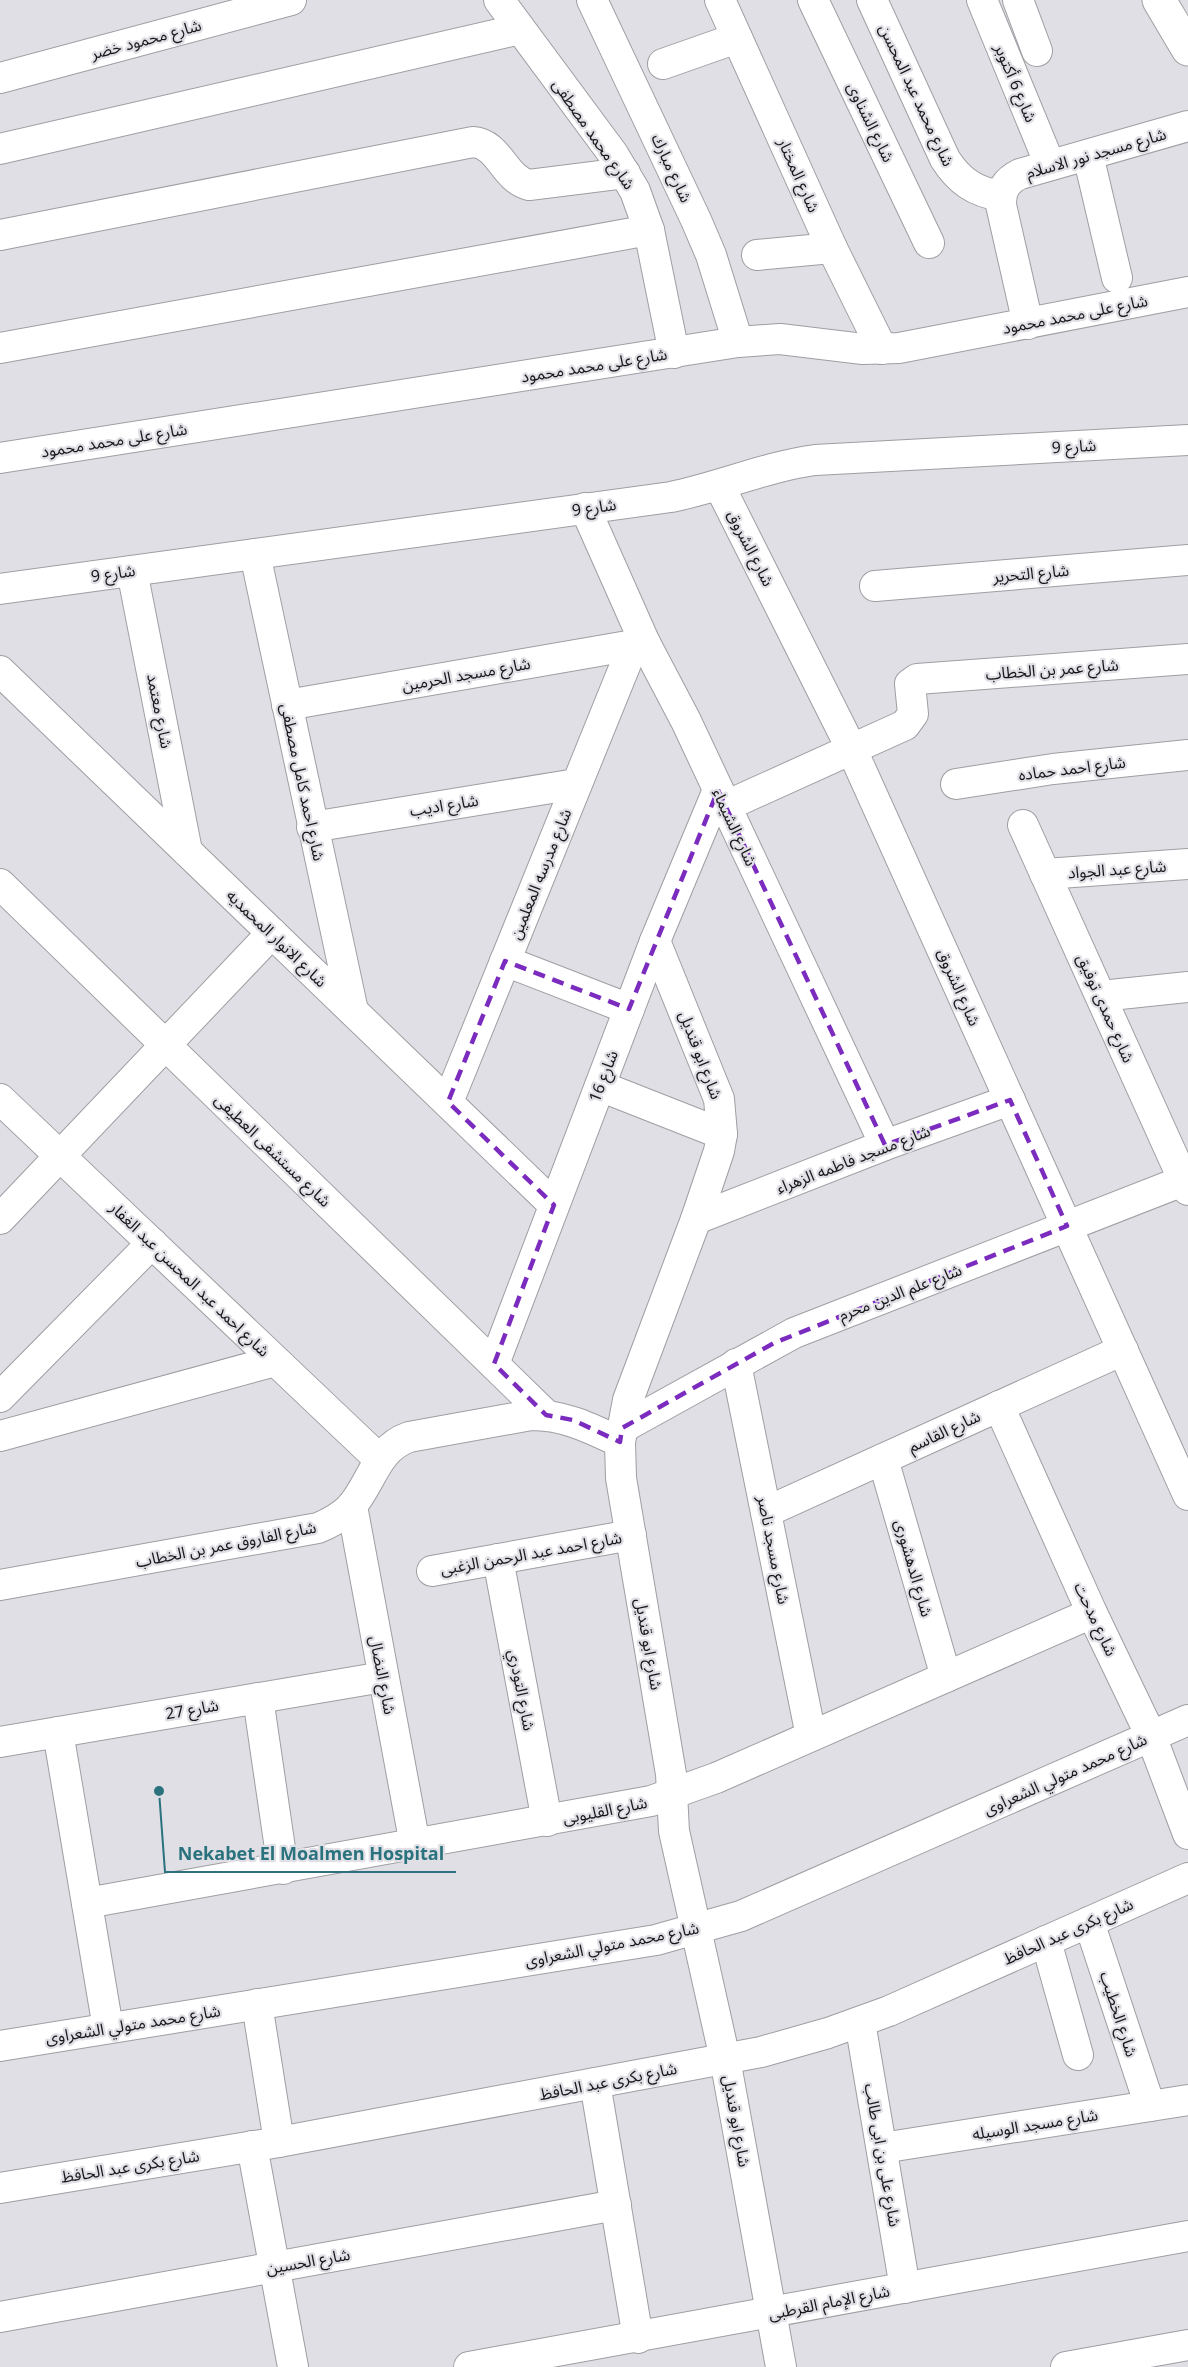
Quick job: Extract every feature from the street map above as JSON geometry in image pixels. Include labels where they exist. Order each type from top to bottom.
[{"type":"highway","points":[[1160,0],[1188,49]]},
{"type":"street","name":"شارع محمود خضر","points":[[0,78],[291,0]]},
{"type":"street","name":"شارع محمد مصطفى","points":[[499,0],[625,173],[635,191],[649,230],[674,353]]},
{"type":"street","name":"شارع مبارك","points":[[592,0],[711,255],[738,342]]},
{"type":"street","name":"شارع المختار","points":[[720,0],[832,248],[882,349]]},
{"type":"street","name":"شارع الشناوى","points":[[813,0],[929,243]]},
{"type":"street","name":"شارع محمد عبد المحسن","points":[[872,0],[952,171],[974,189],[1001,196]]},
{"type":"street","name":"شارع 6 أكتوبر","points":[[982,0],[1050,165]]},
{"type":"street","points":[[1018,0],[1037,51]]},
{"type":"street","points":[[0,149],[520,29]]},
{"type":"street","points":[[663,64],[737,38]]},
{"type":"street","name":"شارع مسجد نور الاسلام","points":[[1001,196],[1004,187],[1011,179],[1050,165],[1188,126]]},
{"type":"street","points":[[0,235],[473,142],[487,145],[513,176],[529,185],[625,173]]},
{"type":"street","points":[[1088,155],[1117,278]]},
{"type":"street","points":[[1001,196],[1028,324]]},
{"type":"street","points":[[0,348],[649,230]]},
{"type":"street","points":[[757,255],[832,248]]},
{"type":"street","name":"شارع على محمد محمود","points":[[0,458],[738,342],[801,340],[882,349],[915,345],[1188,292]]},
{"type":"street","name":"شارع 9","points":[[0,589],[671,497],[765,470],[815,460],[1188,440]]},
{"type":"street","name":"شارع الشروق","points":[[719,485],[852,750],[1188,1495]]},
{"type":"street","name":"شارع الشيماء","points":[[585,508],[639,644],[722,798],[885,1145]]},
{"type":"street","name":"شارع احمد كامل مصطفى","points":[[255,554],[353,1011]]},
{"type":"street","name":"شارع التحرير","points":[[875,586],[1188,560]]},
{"type":"street","name":"شارع معتمد","points":[[132,571],[187,851]]},
{"type":"street","name":"شارع مسجد الحرمين","points":[[287,705],[639,644]]},
{"type":"street","name":"شارع مدرسه المعلمين","points":[[448,1102],[576,784],[639,644]]},
{"type":"street","name":"شارع عمر بن الخطاب","points":[[852,750],[910,721],[913,714],[910,684],[917,679],[1188,659]]},
{"type":"street","name":"شارع الانوار المحمديه","points":[[0,671],[554,1205]]},
{"type":"street","points":[[722,798],[852,750]]},
{"type":"street","name":"شارع احمد حماده","points":[[956,784],[1053,769],[1188,755]]},
{"type":"street","name":"شارع اديب","points":[[312,827],[576,784]]},
{"type":"street","name":"شارع 16","points":[[494,1364],[655,941],[722,798]]},
{"type":"street","name":"شارع حمدى توفيق","points":[[1023,825],[1186,1183]]},
{"type":"street","name":"شارع عبد الجواد","points":[[1045,874],[1188,864]]},
{"type":"street","name":"شارع مستشفى العطيفى","points":[[0,884],[546,1415]]},
{"type":"street","points":[[0,1219],[272,933]]},
{"type":"street","name":"شارع ابو قنديل","points":[[655,941],[719,1099],[722,1134],[719,1151],[696,1219],[628,1400],[621,1435],[621,1478],[672,1774],[674,1830],[725,2059],[781,2367]]},
{"type":"street","points":[[505,961],[629,1009]]},
{"type":"street","points":[[1101,996],[1188,987]]},
{"type":"street","points":[[600,1086],[722,1134]]},
{"type":"street","name":"شارع احمد عبد المحسن عبد الغفار","points":[[0,1099],[379,1459]]},
{"type":"street","name":"شارع مسجد فاطمه الزهراء","points":[[696,1219],[885,1145],[1010,1100]]},
{"type":"street","name":"شارع علم الدين محرم","points":[[621,1435],[736,1364],[794,1333],[1067,1226],[1186,1183]]},
{"type":"street","points":[[0,1397],[152,1244]]},
{"type":"street","name":"شارع القاسم","points":[[766,1512],[1123,1350]]},
{"type":"street","points":[[0,1436],[275,1361]]},
{"type":"street","name":"شارع مسجد ناصر","points":[[736,1364],[811,1736]]},
{"type":"street","name":"شارع مدحت","points":[[999,1406],[1151,1736],[1188,1834]]},
{"type":"street","name":"شارع الفاروق عمر بن الخطاب","points":[[0,1585],[318,1528],[342,1515],[352,1506],[379,1459],[398,1441],[409,1437],[531,1415],[573,1420],[621,1435]]},
{"type":"street","name":"شارع الدهشورى","points":[[882,1459],[946,1677]]},
{"type":"street","name":"شارع النضال","points":[[352,1506],[415,1845]]},
{"type":"street","name":"شارع احمد عبد الرحمن الزغبى","points":[[432,1571],[631,1535]]},
{"type":"street","name":"شارع التودري","points":[[498,1559],[547,1821]]},
{"type":"street","name":"شارع القليوبى","points":[[87,1903],[628,1807],[673,1794],[716,1778],[1092,1612]]},
{"type":"street","name":"شارع 27","points":[[0,1742],[383,1677]]},
{"type":"street","points":[[258,1698],[283,1869]]},
{"type":"street","name":"شارع محمد متولي الشعراوى","points":[[0,2046],[656,1940],[696,1930],[741,1916],[1188,1720]]},
{"type":"street","points":[[58,1732],[108,2028]]},
{"type":"street","name":"شارع بكرى عبد الحافظ","points":[[0,2188],[265,2144],[725,2059],[794,2043],[860,2022],[1188,1878]]},
{"type":"street","name":"شارع الخطيب","points":[[1089,1922],[1150,2106]]},
{"type":"street","points":[[1046,1941],[1078,2055]]},
{"type":"street","points":[[257,2004],[274,2267],[293,2367]]},
{"type":"street","name":"شارع على بن ابى طالب","points":[[860,2022],[905,2288]]},
{"type":"street","points":[[595,2083],[638,2338]]},
{"type":"street","name":"شارع مسجد الوسيله","points":[[882,2148],[1188,2100]]},
{"type":"street","name":"شارع الحسين","points":[[0,2317],[616,2205]]},
{"type":"street","name":"شارع الإمام القرطبى","points":[[469,2367],[771,2314],[1188,2236]]},
{"type":"street","points":[[1066,2367],[1188,2345]]},
{"type":"highlighted area","points":[[718,790],[885,1145],[1010,1100],[1067,1226],[774,1343],[622,1428],[620,1442],[573,1420],[546,1415],[494,1364],[554,1205],[448,1102],[505,961],[629,1009]]},
{"type":"place","name":"Nekabet El Moalmen Hospital","points":[[159,1791]]}]
